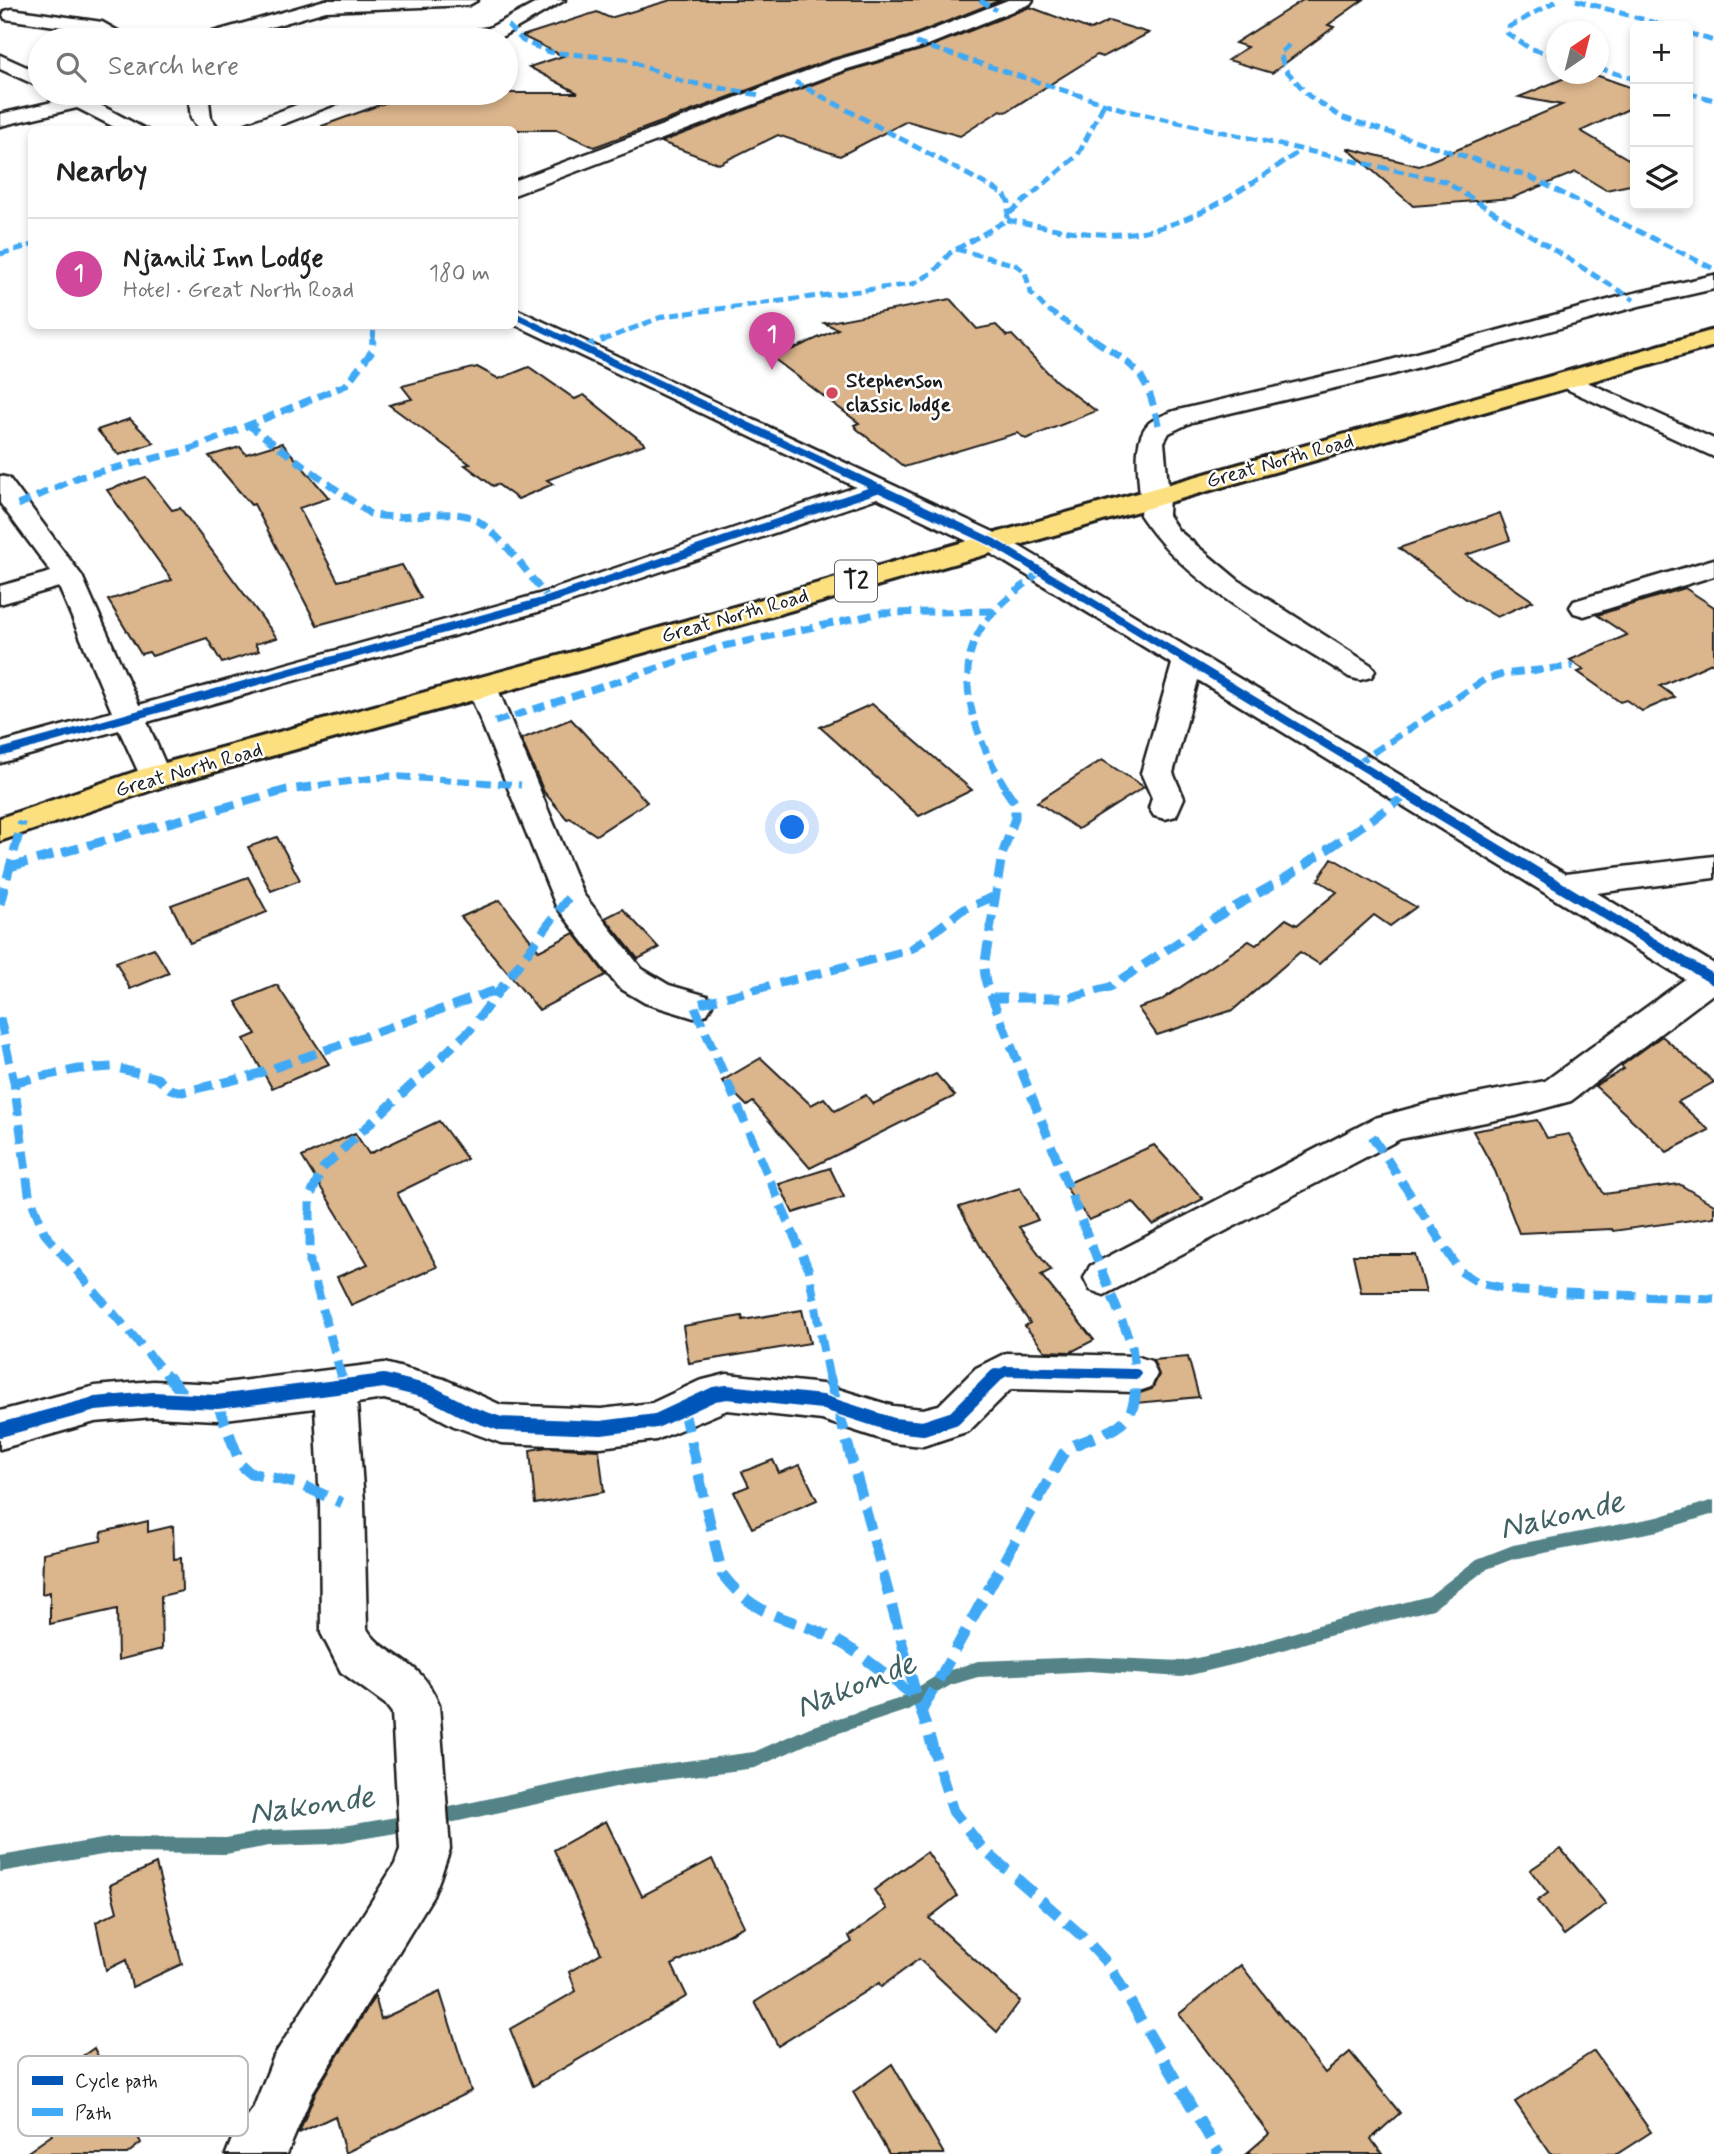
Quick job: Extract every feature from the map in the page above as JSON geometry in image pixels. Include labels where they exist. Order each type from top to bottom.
[{"type":"highway","name":"Great North Road","points":[[0,830],[155,777],[1714,338]]},
{"type":"street","points":[[6,18],[40,0]]},
{"type":"street","points":[[250,28],[337,5],[469,0]]},
{"type":"street","points":[[504,28],[556,0]]},
{"type":"street","points":[[518,187],[840,65],[916,43],[1024,0]]},
{"type":"street","points":[[6,18],[99,28]]},
{"type":"street","points":[[0,61],[28,72]]},
{"type":"street","points":[[0,120],[47,105]]},
{"type":"street","points":[[88,105],[129,126]]},
{"type":"street","points":[[199,105],[201,118],[207,126]]},
{"type":"street","points":[[259,126],[314,105]]},
{"type":"street","points":[[1360,671],[1228,586],[1168,536],[1154,515],[1156,496],[1151,442],[1160,428],[1184,416],[1385,369],[1634,300],[1714,282]]},
{"type":"street","points":[[518,317],[992,542],[1556,887],[1712,979],[1558,1091],[1536,1099],[1410,1121],[1388,1128],[1104,1278]]},
{"type":"street","points":[[1567,380],[1714,449]]},
{"type":"street","points":[[0,484],[68,576],[155,777]]},
{"type":"street","points":[[0,753],[549,600],[880,488]]},
{"type":"street","points":[[1584,607],[1714,568]]},
{"type":"street","points":[[0,595],[68,576]]},
{"type":"street","points":[[1165,808],[1168,799],[1157,773],[1188,662]]},
{"type":"street","points":[[482,687],[568,898],[630,978],[657,994],[694,1005]]},
{"type":"street","points":[[1556,887],[1714,867]]},
{"type":"street","points":[[0,1430],[95,1404],[153,1399],[217,1402],[384,1381],[403,1384],[501,1424],[601,1428],[631,1426],[656,1421],[714,1394],[727,1392],[834,1405],[879,1423],[902,1427],[927,1426],[955,1418],[990,1380],[1006,1371],[1136,1374]]},
{"type":"street","points":[[254,2154],[274,2126],[293,2075],[415,1878],[425,1849],[415,1705],[402,1688],[357,1656],[344,1633],[342,1503],[335,1388]]},
{"type":"building","points":[[671,0],[1001,0],[908,37],[832,59],[594,147],[557,130],[518,130],[518,126],[322,126],[379,105],[518,105],[518,93],[578,93],[529,67],[563,56],[522,36],[597,12],[610,18]]},
{"type":"building","points":[[1303,0],[1363,0],[1328,25],[1334,27],[1272,73],[1228,60],[1247,47],[1235,43]]},
{"type":"building","points":[[1030,7],[1091,30],[1109,21],[1149,33],[1103,57],[1097,55],[1006,112],[1001,110],[960,136],[907,121],[840,156],[778,135],[719,164],[661,142],[848,71],[924,49]]},
{"type":"building","points":[[1609,80],[1630,87],[1630,108],[1581,131],[1630,160],[1630,185],[1606,190],[1576,172],[1512,198],[1413,206],[1347,148],[1419,166],[1562,105],[1519,97],[1550,84],[1609,84]]},
{"type":"building","points":[[950,299],[977,329],[996,325],[1007,336],[1012,335],[1056,381],[1096,411],[1026,439],[1017,433],[904,467],[857,429],[854,425],[859,423],[773,358],[838,329],[824,323]]},
{"type":"building","points":[[477,367],[499,379],[529,367],[575,399],[584,395],[645,444],[547,480],[553,484],[518,499],[497,484],[493,486],[465,465],[470,464],[389,405],[412,399],[402,386]]},
{"type":"building","points":[[130,419],[154,443],[119,455],[97,430]]},
{"type":"building","points":[[282,443],[329,498],[299,508],[338,581],[402,565],[421,598],[317,625],[254,504],[251,505],[209,456],[240,447],[246,454]]},
{"type":"building","points":[[146,477],[172,510],[180,508],[277,638],[255,644],[259,651],[222,663],[207,638],[152,656],[149,652],[141,654],[108,600],[172,580],[107,490]]},
{"type":"building","points":[[1500,513],[1510,540],[1466,555],[1533,601],[1497,617],[1466,599],[1399,548]]},
{"type":"building","points":[[1685,588],[1714,607],[1714,662],[1660,686],[1675,697],[1642,711],[1626,700],[1620,702],[1578,672],[1584,670],[1570,660],[1627,635],[1597,615]]},
{"type":"building","points":[[872,704],[972,790],[919,816],[820,727]]},
{"type":"building","points":[[571,719],[647,802],[596,835],[570,818],[567,819],[544,792],[521,739]]},
{"type":"building","points":[[1102,760],[1144,787],[1078,829],[1037,802]]},
{"type":"building","points":[[277,837],[300,880],[271,891],[248,847]]},
{"type":"building","points":[[1332,858],[1416,907],[1390,926],[1374,915],[1319,964],[1300,952],[1233,1010],[1157,1035],[1138,1008],[1160,1001],[1249,941],[1256,945],[1286,919],[1297,925],[1337,892],[1318,880]]},
{"type":"building","points":[[248,877],[267,912],[190,943],[171,905]]},
{"type":"building","points":[[500,900],[539,951],[574,933],[606,975],[539,1010],[461,917]]},
{"type":"building","points":[[623,909],[659,948],[638,959],[605,918]]},
{"type":"building","points":[[154,948],[169,973],[130,989],[116,962]]},
{"type":"building","points":[[277,985],[329,1064],[272,1088],[244,1039],[256,1034],[236,1002]]},
{"type":"building","points":[[1662,1036],[1714,1082],[1678,1102],[1709,1130],[1667,1152],[1595,1086],[1624,1069],[1621,1066]]},
{"type":"building","points":[[761,1058],[811,1105],[824,1098],[835,1111],[866,1095],[873,1104],[936,1074],[955,1096],[810,1168],[753,1102],[747,1106],[722,1081]]},
{"type":"building","points":[[1537,1120],[1547,1138],[1569,1134],[1604,1194],[1679,1184],[1714,1205],[1714,1217],[1613,1231],[1519,1233],[1495,1171],[1473,1131]]},
{"type":"building","points":[[439,1121],[467,1159],[397,1193],[437,1267],[351,1305],[337,1277],[368,1264],[302,1157],[355,1133],[369,1154]]},
{"type":"building","points":[[1154,1145],[1203,1199],[1153,1225],[1133,1202],[1089,1220],[1064,1185]]},
{"type":"building","points":[[830,1168],[844,1197],[793,1213],[779,1184]]},
{"type":"building","points":[[1020,1188],[1038,1220],[1019,1227],[1051,1270],[1041,1275],[1094,1340],[1071,1352],[1045,1351],[1025,1326],[1030,1323],[996,1274],[959,1207]]},
{"type":"building","points":[[1353,1255],[1416,1255],[1426,1292],[1361,1292]]},
{"type":"building","points":[[802,1310],[810,1343],[689,1363],[683,1326]]},
{"type":"building","points":[[1188,1357],[1199,1397],[1136,1403],[1134,1395],[1152,1389],[1159,1375],[1153,1360]]},
{"type":"building","points":[[547,1447],[599,1450],[604,1492],[535,1504],[530,1450]]},
{"type":"building","points":[[773,1460],[779,1473],[800,1465],[817,1500],[752,1528],[734,1492],[749,1486],[742,1472]]},
{"type":"building","points":[[148,1521],[148,1532],[173,1526],[174,1559],[181,1558],[182,1591],[161,1596],[162,1649],[118,1660],[117,1609],[50,1624],[50,1592],[42,1594],[43,1553],[101,1541],[102,1532]]},
{"type":"building","points":[[606,1821],[642,1896],[712,1859],[744,1926],[672,1965],[687,1996],[533,2086],[510,2029],[576,1991],[569,1972],[601,1953],[554,1850]]},
{"type":"building","points":[[1561,1849],[1606,1904],[1564,1935],[1537,1901],[1548,1893],[1530,1870]]},
{"type":"building","points":[[927,1852],[957,1896],[929,1918],[1020,2001],[997,2032],[919,1959],[881,1987],[879,1983],[778,2046],[755,2002],[852,1942],[849,1936],[887,1909],[874,1890]]},
{"type":"building","points":[[156,1864],[182,1964],[132,1987],[126,1960],[106,1970],[96,1922],[117,1912],[110,1885]]},
{"type":"building","points":[[1241,1965],[1325,2073],[1350,2052],[1400,2113],[1371,2139],[1382,2154],[1246,2154],[1269,2134],[1179,2014]]},
{"type":"building","points":[[440,1992],[471,2091],[345,2153],[335,2116],[299,2133],[316,2091],[375,1996],[381,2019]]},
{"type":"building","points":[[94,2048],[98,2056],[83,2056]]},
{"type":"building","points":[[1594,2051],[1651,2132],[1617,2154],[1551,2154],[1515,2102]]},
{"type":"building","points":[[892,2064],[944,2154],[889,2154],[853,2092]]},
{"type":"building","points":[[51,2136],[138,2136],[141,2143],[127,2154],[25,2154]]},
{"type":"waterway","name":"Nakonde","points":[[431,1819],[625,1777],[755,1760],[810,1735],[902,1705],[947,1678],[978,1669],[1089,1664],[1182,1669],[1240,1656],[1325,1630],[1433,1602],[1482,1564],[1513,1552],[1658,1524],[1714,1507]]},
{"type":"waterway","name":"Nakonde","points":[[0,1864],[114,1845],[226,1846],[269,1838],[331,1836],[414,1822]]},
{"type":"marked path","points":[[980,0],[996,10]]},
{"type":"marked path","points":[[1546,53],[1529,48],[1507,33],[1509,27],[1558,0]]},
{"type":"marked path","points":[[1576,0],[1649,21]]},
{"type":"marked path","points":[[508,25],[511,28]]},
{"type":"marked path","points":[[1693,35],[1714,41]]},
{"type":"marked path","points":[[518,36],[523,41],[549,52],[625,59],[681,81],[760,95]]},
{"type":"marked path","points":[[916,43],[1128,111],[1444,181],[1634,300]]},
{"type":"marked path","points":[[1289,45],[1280,53],[1285,69],[1309,96],[1341,117],[1530,177],[1714,269]]},
{"type":"marked path","points":[[1609,71],[1630,78]]},
{"type":"marked path","points":[[582,348],[664,316],[913,284],[934,272],[950,253],[1007,220],[1009,203],[1004,194],[795,82]]},
{"type":"marked path","points":[[1693,94],[1714,100]]},
{"type":"marked path","points":[[1010,213],[1078,155],[1104,104]]},
{"type":"marked path","points":[[1007,220],[1102,234],[1157,229],[1221,201],[1300,151]]},
{"type":"marked path","points":[[0,254],[28,246]]},
{"type":"marked path","points":[[956,249],[1016,265],[1025,272],[1031,293],[1045,308],[1136,367],[1151,393],[1159,428]]},
{"type":"marked path","points":[[18,505],[79,477],[191,449],[346,385],[372,351],[374,329]]},
{"type":"marked path","points":[[247,424],[370,514],[392,519],[465,515],[482,521],[549,600]]},
{"type":"marked path","points":[[922,1710],[1063,1454],[1070,1447],[1124,1422],[1132,1414],[1136,1404],[1132,1346],[986,983],[984,968],[1002,855],[1016,811],[1015,803],[993,766],[975,723],[968,679],[970,657],[977,636],[989,618],[1040,571]]},
{"type":"marked path","points":[[495,722],[724,646],[881,613],[998,611]]},
{"type":"marked path","points":[[1356,764],[1484,680],[1503,674],[1573,666]]},
{"type":"marked path","points":[[10,867],[287,790],[389,776],[521,785]]},
{"type":"marked path","points":[[989,998],[1067,998],[1110,987],[1215,918],[1287,877],[1407,795]]},
{"type":"marked path","points":[[0,904],[22,822]]},
{"type":"marked path","points":[[995,896],[962,910],[913,948],[902,952],[694,1005],[808,1268],[834,1405],[917,1698],[953,1811],[983,1849],[1082,1936],[1109,1965],[1219,2154]]},
{"type":"marked path","points":[[344,1387],[310,1263],[310,1197],[323,1168],[339,1150],[470,1030],[568,898]]},
{"type":"marked path","points":[[14,1082],[79,1069],[113,1067],[157,1078],[170,1089],[182,1092],[251,1076],[502,988]]},
{"type":"marked path","points":[[0,1018],[14,1082],[29,1194],[45,1234],[189,1401]]},
{"type":"marked path","points":[[1372,1136],[1460,1271],[1479,1283],[1518,1291],[1714,1299]]},
{"type":"marked path","points":[[217,1402],[241,1465],[250,1473],[299,1484],[342,1503]]},
{"type":"marked path","points":[[683,1408],[722,1574],[735,1591],[760,1611],[817,1631],[845,1645],[917,1698]]},
{"type":"cycle path","points":[[518,317],[992,542],[1714,980]]},
{"type":"cycle path","points":[[0,753],[549,600],[880,488]]},
{"type":"cycle path","points":[[0,1430],[95,1404],[153,1399],[217,1402],[384,1381],[429,1392],[469,1413],[501,1424],[601,1428],[656,1421],[714,1394],[727,1392],[822,1402],[893,1425],[923,1428],[954,1418],[991,1380],[1006,1371],[1136,1374]]},
{"type":"place","name":"Njanili Inn Lodge","points":[[772,370]]},
{"type":"place","name":"Stephenson classic lodge","points":[[832,393]]}]
